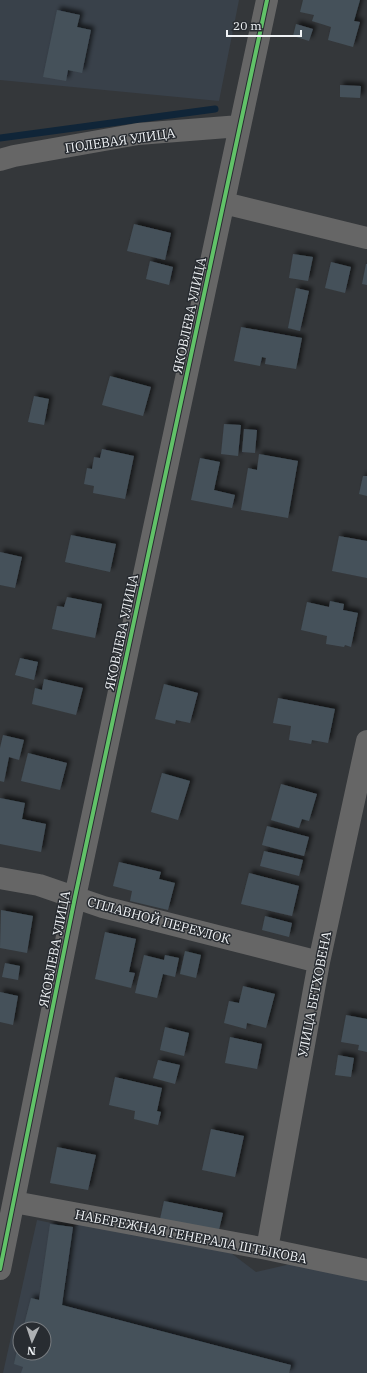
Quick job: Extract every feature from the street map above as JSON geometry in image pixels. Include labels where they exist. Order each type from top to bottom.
[{"type":"street","name":"ЯКОВЛЕВА УЛИЦА","points":[[0,1269],[3,1238],[14,1202],[75,897],[224,204],[266,0]]},
{"type":"street","name":"ПОЛЕВАЯ УЛИЦА","points":[[0,160],[14,156],[138,134],[240,126]]},
{"type":"street","points":[[224,204],[367,238]]},
{"type":"street","name":"УЛИЦА БЕТХОВЕНА","points":[[266,1250],[319,962],[367,741]]},
{"type":"street","name":"СПЛАВНОЙ ПЕРЕУЛОК","points":[[0,878],[38,886],[103,907],[319,962]]},
{"type":"street","name":"НАБЕРЕЖНАЯ ГЕНЕРАЛА ШТЫКОВА","points":[[14,1202],[367,1270]]},
{"type":"shaded area","points":[[0,0],[239,0],[219,101],[0,80]]},
{"type":"shaded area","points":[[37,1220],[71,1227],[83,1224],[231,1253],[256,1272],[295,1263],[367,1280],[367,1373],[3,1373],[12,1332],[12,1361],[52,1361],[52,1321],[15,1321]]},
{"type":"building","points":[[303,0],[360,0],[354,21],[360,22],[353,47],[328,40],[331,27],[312,21],[314,15],[300,12]]},
{"type":"building","points":[[57,10],[80,15],[77,27],[91,30],[82,73],[68,70],[66,81],[43,77]]},
{"type":"building","points":[[296,24],[313,29],[309,41],[293,36]]},
{"type":"building","points":[[340,85],[361,86],[360,98],[340,97]]},
{"type":"building","points":[[134,224],[171,233],[165,260],[127,251]]},
{"type":"building","points":[[293,254],[313,257],[308,281],[289,278]]},
{"type":"building","points":[[150,261],[173,267],[169,285],[146,279]]},
{"type":"building","points":[[331,262],[351,267],[345,293],[325,288]]},
{"type":"building","points":[[367,264],[367,285],[362,284]]},
{"type":"building","points":[[296,288],[309,291],[300,331],[288,328]]},
{"type":"building","points":[[241,327],[302,338],[296,369],[265,364],[266,358],[262,357],[260,366],[234,361]]},
{"type":"building","points":[[110,376],[151,387],[143,416],[102,405]]},
{"type":"building","points":[[34,396],[49,399],[44,425],[28,422]]},
{"type":"building","points":[[224,424],[241,425],[238,456],[221,454]]},
{"type":"building","points":[[244,429],[257,430],[255,453],[242,452]]},
{"type":"building","points":[[102,449],[134,456],[125,499],[93,493],[94,486],[84,484],[87,468],[92,469],[94,457],[100,458]]},
{"type":"building","points":[[259,454],[298,461],[288,518],[241,510],[248,468],[257,470]]},
{"type":"building","points":[[200,458],[220,462],[214,490],[235,495],[232,508],[191,500]]},
{"type":"building","points":[[363,476],[367,476],[367,496],[359,494]]},
{"type":"building","points":[[71,535],[116,544],[110,572],[65,562]]},
{"type":"building","points":[[339,536],[367,541],[367,578],[332,571]]},
{"type":"building","points":[[0,552],[22,557],[15,588],[0,585]]},
{"type":"building","points":[[67,597],[102,604],[95,638],[52,629],[57,606],[64,607]]},
{"type":"building","points":[[330,601],[344,604],[343,610],[358,613],[351,647],[345,645],[344,647],[326,644],[327,636],[301,630],[307,602],[329,607]]},
{"type":"building","points":[[20,658],[38,662],[34,680],[15,675]]},
{"type":"building","points":[[44,679],[83,688],[76,715],[32,704],[35,688],[42,690]]},
{"type":"building","points":[[164,684],[198,693],[190,723],[176,720],[175,724],[155,719]]},
{"type":"building","points":[[278,698],[335,709],[328,743],[312,740],[311,744],[289,740],[291,726],[273,723]]},
{"type":"building","points":[[3,735],[24,740],[19,760],[9,757],[4,782],[0,781],[0,748]]},
{"type":"building","points":[[28,753],[67,763],[60,790],[21,781]]},
{"type":"building","points":[[162,773],[190,781],[178,820],[151,812]]},
{"type":"building","points":[[281,784],[317,794],[309,821],[302,819],[299,828],[271,820]]},
{"type":"building","points":[[0,798],[25,803],[22,819],[46,824],[41,852],[0,844]]},
{"type":"building","points":[[267,826],[309,837],[304,856],[262,845]]},
{"type":"building","points":[[264,851],[303,860],[299,876],[260,866]]},
{"type":"building","points":[[119,862],[161,872],[159,879],[175,883],[168,910],[130,901],[132,891],[113,886]]},
{"type":"building","points":[[249,873],[299,886],[292,916],[241,904]]},
{"type":"building","points":[[1,910],[33,916],[27,953],[0,948]]},
{"type":"building","points":[[265,916],[292,923],[289,937],[262,930]]},
{"type":"building","points":[[105,932],[136,939],[129,972],[135,973],[131,988],[95,979]]},
{"type":"building","points":[[185,951],[201,955],[196,978],[180,974]]},
{"type":"building","points":[[144,955],[164,960],[165,955],[179,958],[175,977],[163,974],[157,998],[135,993]]},
{"type":"building","points":[[5,963],[20,966],[18,980],[2,977]]},
{"type":"building","points":[[243,986],[275,994],[266,1028],[247,1023],[246,1029],[224,1023],[229,1001],[239,1003]]},
{"type":"building","points":[[0,992],[18,996],[13,1025],[0,1022]]},
{"type":"building","points":[[346,1015],[367,1019],[367,1052],[358,1050],[359,1045],[341,1042]]},
{"type":"building","points":[[165,1027],[189,1033],[184,1056],[160,1050]]},
{"type":"building","points":[[230,1037],[262,1044],[257,1069],[225,1063]]},
{"type":"building","points":[[338,1055],[354,1058],[351,1077],[335,1075]]},
{"type":"building","points":[[158,1060],[180,1065],[175,1084],[153,1078]]},
{"type":"building","points":[[115,1077],[162,1088],[157,1111],[161,1112],[158,1125],[134,1119],[135,1111],[109,1105]]},
{"type":"building","points":[[211,1129],[244,1136],[235,1177],[202,1170]]},
{"type":"building","points":[[57,1147],[96,1155],[88,1190],[50,1183]]},
{"type":"building","points":[[164,1201],[223,1213],[219,1230],[160,1219]]},
{"type":"building","points":[[50,1224],[73,1227],[62,1305],[291,1365],[289,1373],[21,1373],[23,1367],[14,1364],[15,1361],[52,1361],[52,1321],[25,1321],[31,1298],[39,1300]]},
{"type":"waterway","points":[[0,138],[215,109]]},
{"type":"cycle path","points":[[0,1269],[75,897],[267,0]]}]
